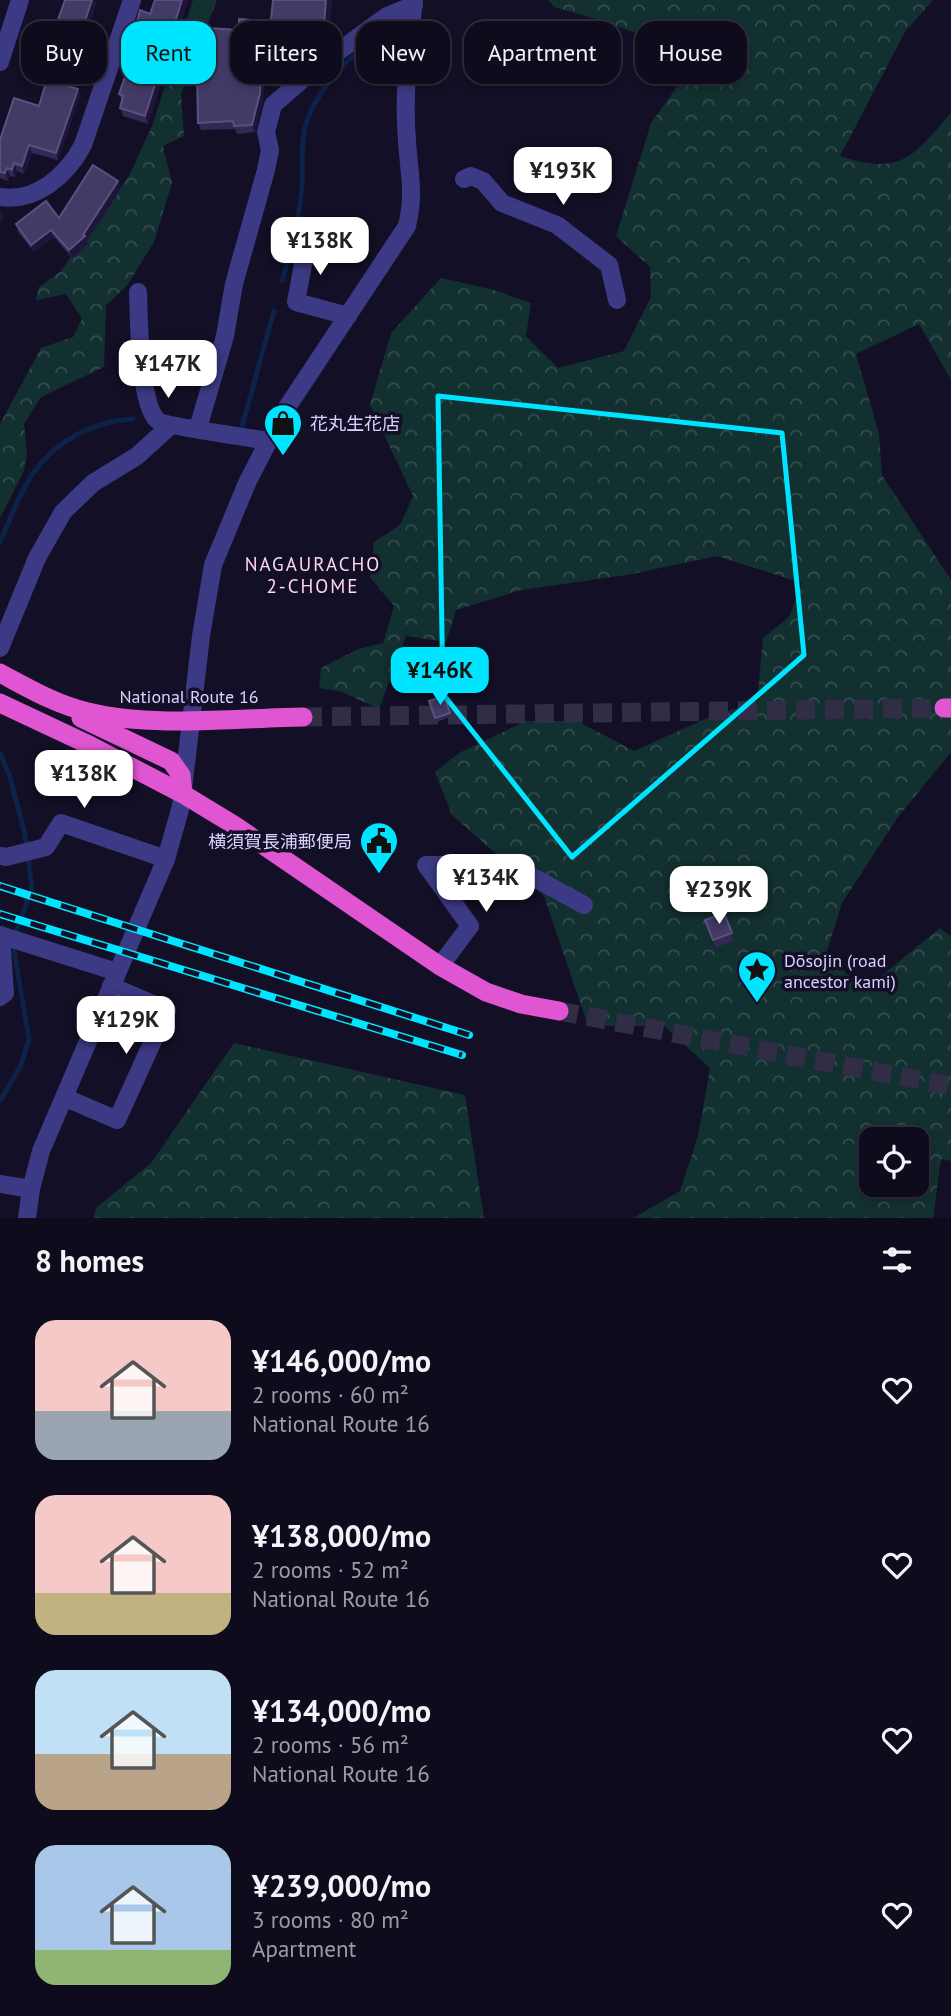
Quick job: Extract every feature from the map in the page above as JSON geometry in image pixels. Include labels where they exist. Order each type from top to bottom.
[{"type":"highway","name":"National Route 16","points":[[0,673],[50,699],[88,712],[122,718],[303,717]]},
{"type":"highway","points":[[50,699],[68,711],[171,761],[181,775],[183,794]]},
{"type":"highway","points":[[0,703],[183,794],[234,825],[440,966],[486,992],[521,1004],[559,1011]]},
{"type":"street","points":[[0,62],[20,0]]},
{"type":"street","points":[[0,197],[26,195],[41,190],[55,181],[76,158],[83,145],[132,0]]},
{"type":"street","points":[[27,1218],[41,1151],[166,859],[178,824],[201,636],[213,565],[247,482],[282,415],[407,226],[412,206],[412,176],[407,141],[407,79],[414,2]]},
{"type":"street","points":[[198,428],[225,336],[234,284],[266,170],[270,150],[266,132],[272,105],[317,67],[387,16],[414,2]]},
{"type":"street","points":[[464,179],[471,176],[483,181],[502,203],[557,225],[609,265],[617,300]]},
{"type":"street","points":[[310,227],[296,302],[348,316]]},
{"type":"street","points":[[138,292],[142,362],[149,407],[158,421],[170,426],[198,428],[269,441]]},
{"type":"street","points":[[0,648],[37,558],[63,512],[93,483],[137,456],[170,426]]},
{"type":"street","points":[[0,856],[6,857],[46,847],[61,823],[166,859]]},
{"type":"street","points":[[440,966],[470,926],[426,864],[511,864],[584,905]]},
{"type":"street","points":[[0,997],[5,993],[0,935],[114,979],[167,1010],[117,1120],[65,1098]]},
{"type":"street","points":[[0,1184],[31,1189]]},
{"type":"highlighted area","points":[[438,396],[782,433],[804,655],[572,857],[443,694]]},
{"type":"green space","points":[[193,0],[217,0],[209,21],[186,21]]},
{"type":"green space","points":[[548,0],[933,0],[905,32],[840,156],[861,162],[893,163],[915,151],[951,113],[951,380],[919,324],[856,354],[879,434],[882,475],[951,580],[951,752],[898,817],[842,903],[826,954],[864,990],[940,928],[951,936],[951,1161],[941,1159],[933,1218],[633,1218],[680,1191],[698,1136],[710,1068],[664,1026],[588,1026],[544,896],[452,815],[435,772],[459,753],[526,721],[577,721],[634,751],[716,714],[757,703],[763,638],[789,617],[802,583],[717,556],[627,575],[521,590],[456,610],[446,642],[406,636],[379,709],[342,692],[319,688],[321,668],[358,649],[383,643],[394,606],[370,577],[374,542],[400,525],[413,496],[370,405],[391,333],[441,278],[494,290],[531,303],[526,336],[558,368],[624,351],[651,297],[650,267],[616,236],[651,123],[679,84],[747,84],[747,21],[635,21],[635,33],[621,28],[621,21],[603,21],[554,7]]},
{"type":"green space","points":[[166,84],[185,84],[181,94],[184,136],[163,146],[172,183],[154,242],[126,287],[106,305],[104,367],[41,397],[24,424],[27,453],[24,471],[0,518],[0,424],[41,348],[73,337],[82,319],[66,294],[36,300],[39,287],[60,272],[129,176],[152,126]]},
{"type":"green space","points":[[234,1043],[465,1095],[484,1218],[94,1218],[96,1208],[151,1163]]},
{"type":"building","points":[[65,0],[92,0],[85,21],[58,21]]},
{"type":"building","points":[[155,0],[182,0],[175,21],[137,21],[140,10],[150,14]]},
{"type":"building","points":[[273,0],[326,0],[324,21],[271,20]]},
{"type":"building","points":[[216,29],[230,29],[230,84],[260,84],[252,125],[234,126],[233,121],[198,123],[197,84],[216,84]]},
{"type":"building","points":[[46,84],[71,84],[70,87],[78,89],[56,153],[29,145],[22,166],[14,163],[12,170],[7,168],[5,173],[0,172],[0,140],[14,98],[39,106]]},
{"type":"building","points":[[122,84],[155,84],[145,116],[120,108],[123,96],[119,94]]},
{"type":"building","points":[[93,165],[118,181],[83,235],[85,236],[69,250],[51,230],[31,245],[16,224],[46,201],[59,218]]},
{"type":"building","points":[[444,696],[450,713],[435,718],[429,701]]},
{"type":"building","points":[[724,913],[732,933],[713,940],[705,920]]},
{"type":"building","points":[[118,995],[146,1007],[138,1025],[110,1012]]},
{"type":"waterway","points":[[282,281],[299,211],[303,139],[307,120],[327,84],[356,53]]},
{"type":"waterway","points":[[238,430],[241,430],[274,311]]},
{"type":"waterway","points":[[0,542],[29,480],[54,450],[91,428],[133,419]]},
{"type":"waterway","points":[[0,753],[9,774],[25,834],[32,888],[15,935]]},
{"type":"waterway","points":[[0,1101],[21,1065],[29,1039],[13,945]]},
{"type":"tunnel","points":[[303,717],[944,708]]},
{"type":"tunnel","points":[[559,1011],[951,1086]]},
{"type":"railway","points":[[0,886],[469,1035]]},
{"type":"railway","points":[[0,914],[462,1055]]},
{"type":"place","name":"花丸生花店","points":[[283,457]]},
{"type":"place","name":"横須賀長浦郵便局","points":[[379,875]]},
{"type":"place","name":"Dōsojin (road ancestor kami)","points":[[757,1004]]},
{"type":"district","name":"NAGAURACHO 2-CHOME","points":[[313,575]]}]
